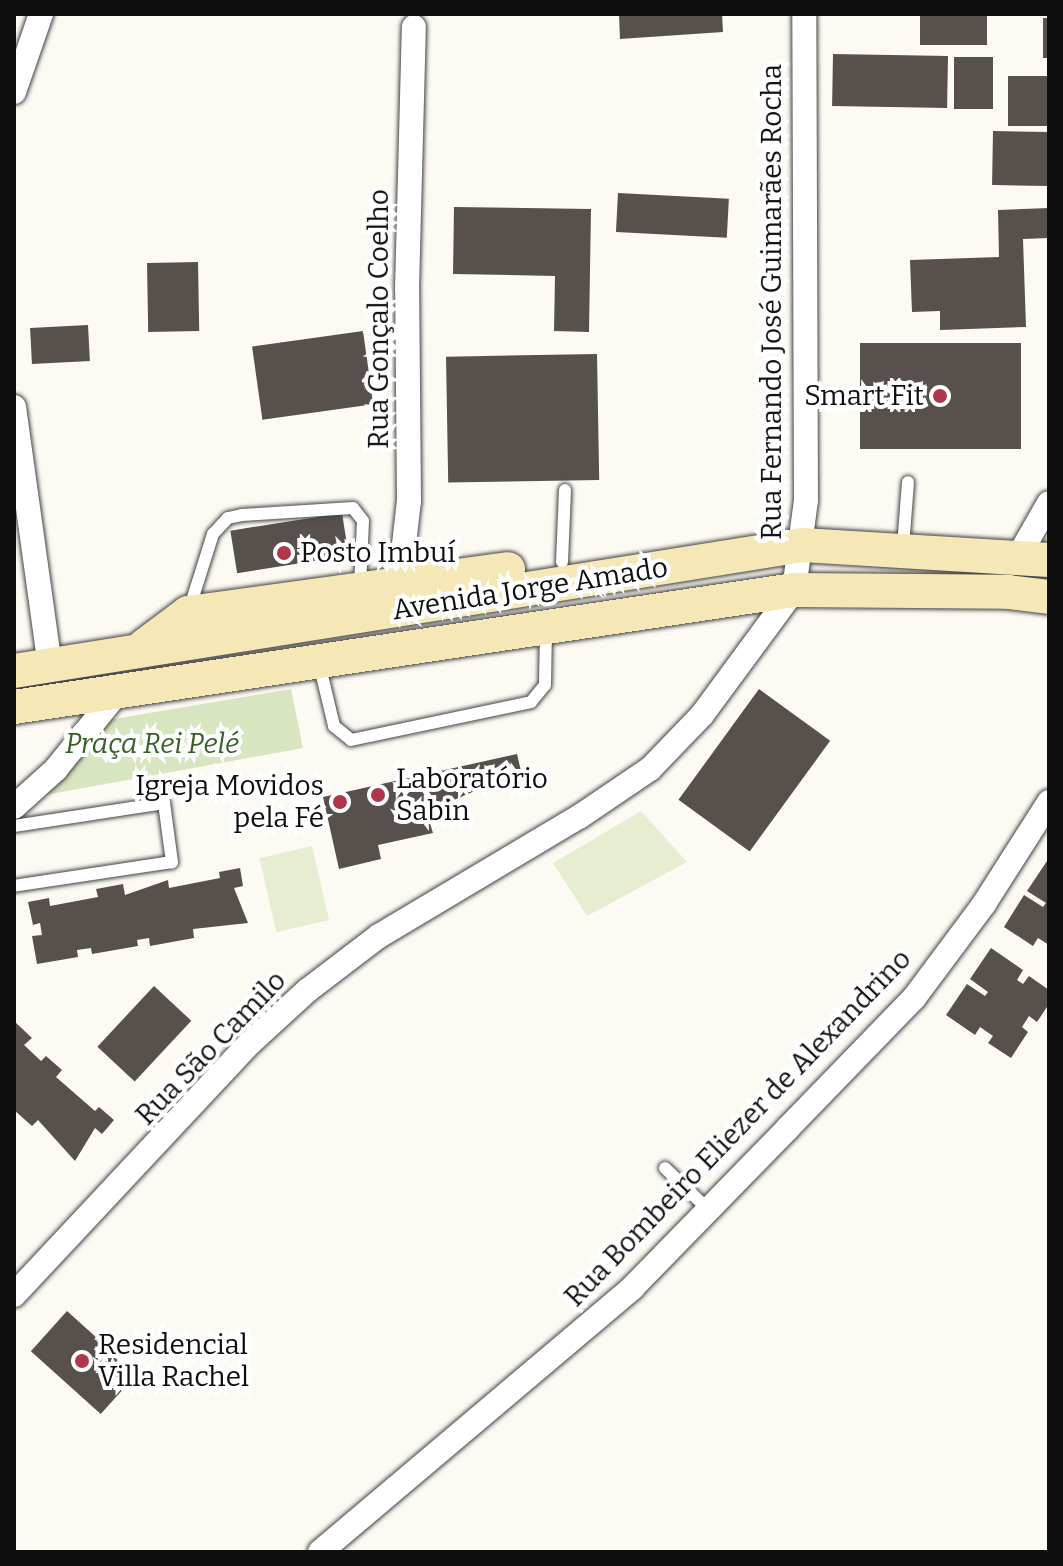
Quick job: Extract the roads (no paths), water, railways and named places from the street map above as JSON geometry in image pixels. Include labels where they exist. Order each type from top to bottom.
[{"type":"main road","name":"Avenida Jorge Amado","points":[[14,671],[398,599],[610,575],[803,545],[1033,559]]},
{"type":"main road","points":[[141,649],[188,613],[360,590],[398,599],[562,562],[610,575],[616,615]]},
{"type":"main road","name":"Avenida Jorge Amado","points":[[14,707],[546,624],[794,590],[1008,592],[1049,597]]},
{"type":"street","points":[[14,92],[41,14]]},
{"type":"street","name":"Rua Fernando José Guimarães Rocha","points":[[794,590],[803,545],[804,14]]},
{"type":"street","name":"Rua Gonçalo Coelho","points":[[398,599],[409,501],[407,289],[414,27]]},
{"type":"street","points":[[14,407],[50,666]]},
{"type":"street","points":[[1033,559],[1049,503]]},
{"type":"street","name":"Rua São Camilo","points":[[14,1295],[249,1044],[308,990],[379,936],[650,769],[702,715],[794,590]]},
{"type":"street","points":[[14,807],[56,769],[118,692]]},
{"type":"street","name":"Rua Bombeiro Eliezer de Alexandrino","points":[[320,1552],[632,1288],[709,1210],[914,998],[1049,802]]},
{"type":"lane","points":[[903,550],[908,482]]},
{"type":"lane","points":[[562,562],[565,490]]},
{"type":"lane","points":[[188,613],[213,534],[228,518],[242,515],[353,508],[363,521],[360,590]]},
{"type":"lane","points":[[319,660],[334,726],[351,740],[531,702],[545,685],[546,624]]},
{"type":"lane","points":[[14,826],[164,803],[172,862],[14,886]]},
{"type":"lane","points":[[665,1168],[709,1210]]},
{"type":"place","name":"Smart Fit","points":[[940,396]]},
{"type":"place","name":"Posto Imbuí","points":[[284,553]]},
{"type":"place","name":"Laboratório Sabin","points":[[378,795]]},
{"type":"place","name":"Igreja Movidos pela Fé","points":[[340,802]]},
{"type":"place","name":"Residencial Villa Rachel","points":[[82,1361]]},
{"type":"park label","name":"Praça Rei Pelé","points":[[152,744]]}]
